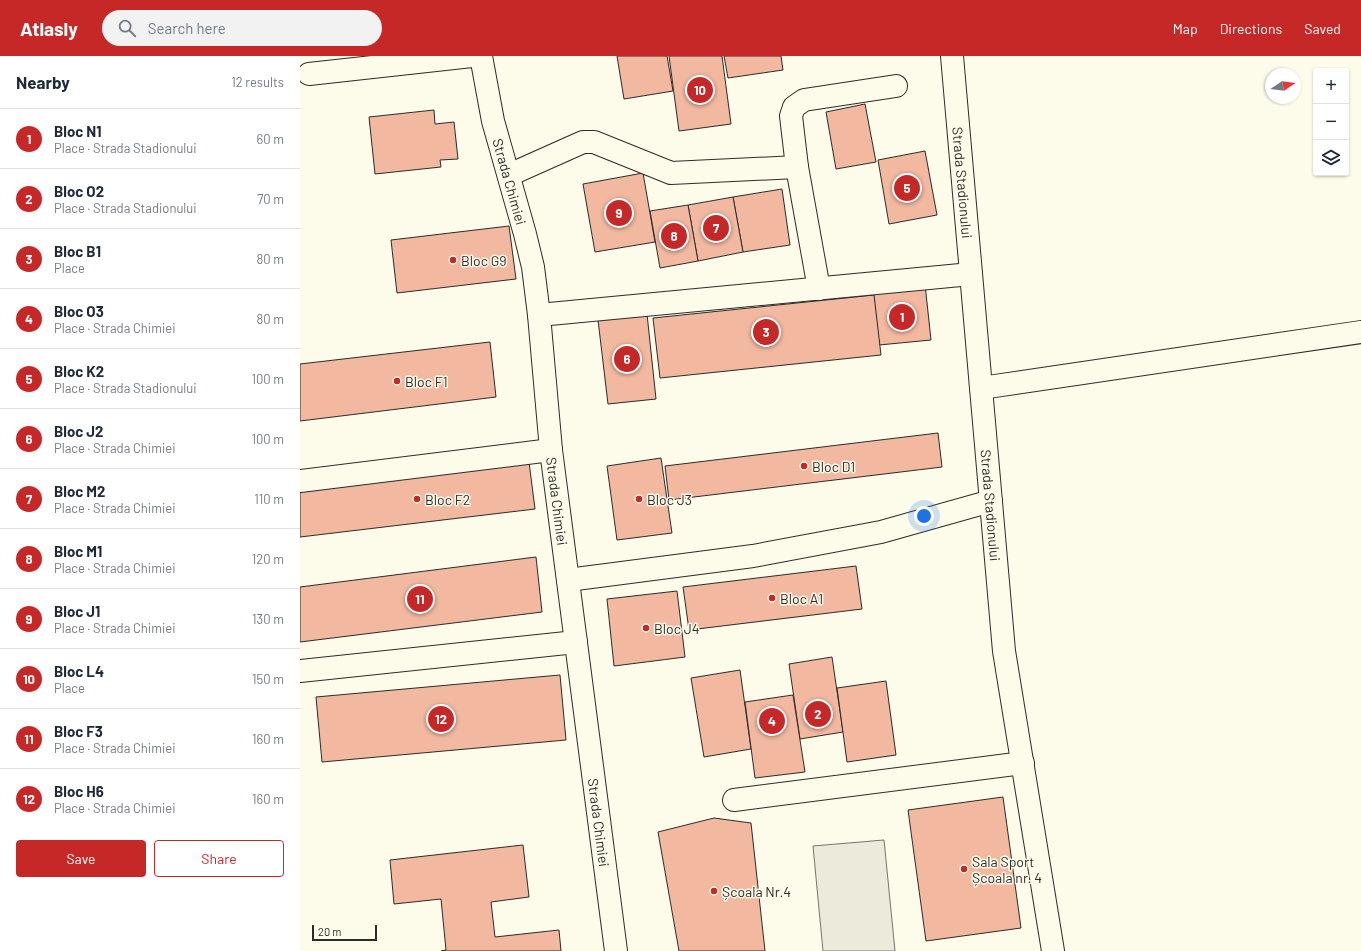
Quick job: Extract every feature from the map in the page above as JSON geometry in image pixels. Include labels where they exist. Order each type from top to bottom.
[{"type":"street","points":[[309,74],[472,56]]},
{"type":"street","name":"Strada Chimiei","points":[[481,56],[493,121],[533,267],[539,315],[551,450],[616,951]]},
{"type":"street","name":"Strada Stadionului","points":[[952,56],[1004,652],[1054,951]]},
{"type":"street","points":[[819,289],[797,167],[791,116],[794,107],[804,100],[896,86]]},
{"type":"street","points":[[509,175],[583,142],[594,142],[671,173],[797,167]]},
{"type":"street","points":[[539,315],[972,274]]},
{"type":"street","points":[[981,388],[1361,332]]},
{"type":"street","points":[[300,481],[551,450]]},
{"type":"street","points":[[568,580],[753,556],[881,532],[991,501]]},
{"type":"street","points":[[300,671],[576,642]]},
{"type":"street","points":[[734,800],[1023,764]]},
{"type":"shaded area","points":[[884,840],[895,951],[823,951],[813,846]]},
{"type":"building","points":[[617,56],[667,56],[673,91],[624,99]]},
{"type":"building","points":[[669,56],[722,56],[731,124],[679,131]]},
{"type":"building","points":[[724,56],[781,56],[783,70],[728,78]]},
{"type":"building","points":[[865,104],[876,162],[836,169],[826,112]]},
{"type":"building","points":[[434,110],[435,124],[454,122],[458,159],[440,160],[441,167],[375,174],[369,117]]},
{"type":"building","points":[[925,151],[937,215],[889,224],[878,160]]},
{"type":"building","points":[[643,173],[655,242],[595,252],[583,184]]},
{"type":"building","points":[[782,189],[790,245],[743,252],[733,197]]},
{"type":"building","points":[[733,197],[743,252],[698,261],[688,205]]},
{"type":"building","points":[[688,205],[698,261],[660,268],[650,211]]},
{"type":"building","name":"Bloc G9","points":[[509,226],[516,279],[397,293],[391,240]]},
{"type":"building","points":[[925,284],[931,340],[879,345],[873,290]]},
{"type":"building","points":[[874,295],[881,355],[660,378],[653,318]]},
{"type":"building","points":[[647,314],[656,399],[608,404],[598,320]]},
{"type":"building","name":"Bloc F1","points":[[490,342],[496,397],[300,421],[300,364]]},
{"type":"building","name":"Bloc D1","points":[[938,433],[942,467],[669,500],[665,466]]},
{"type":"building","name":"Bloc J3","points":[[661,458],[672,533],[617,540],[607,466]]},
{"type":"building","name":"Bloc F2","points":[[529,462],[535,509],[300,537],[300,489]]},
{"type":"building","points":[[536,557],[542,612],[300,642],[300,587]]},
{"type":"building","name":"Bloc A1","points":[[856,566],[862,609],[689,630],[683,587]]},
{"type":"building","name":"Bloc J4","points":[[677,591],[685,657],[614,666],[607,599]]},
{"type":"building","points":[[832,657],[843,732],[800,739],[789,664]]},
{"type":"building","points":[[740,670],[751,749],[704,757],[691,678]]},
{"type":"building","points":[[560,675],[566,740],[322,762],[316,697]]},
{"type":"building","points":[[886,681],[896,755],[847,762],[837,688]]},
{"type":"building","points":[[793,695],[805,772],[755,778],[745,702]]},
{"type":"building","name":"Sala Sport Școala nr. 4","points":[[1003,797],[1021,928],[926,941],[908,810]]},
{"type":"building","name":"Școala Nr.4","points":[[714,818],[751,823],[765,951],[679,951],[658,832]]},
{"type":"building","points":[[523,845],[529,897],[491,902],[495,937],[559,930],[561,951],[441,951],[446,950],[441,899],[394,904],[390,860]]},
{"type":"place","name":"Bloc L4","points":[[700,90]]},
{"type":"place","name":"Bloc K2","points":[[907,188]]},
{"type":"place","name":"Bloc J1","points":[[619,213]]},
{"type":"place","name":"Bloc M2","points":[[716,228]]},
{"type":"place","name":"Bloc M1","points":[[674,236]]},
{"type":"place","name":"Bloc G9","points":[[453,260]]},
{"type":"place","name":"Bloc N1","points":[[902,317]]},
{"type":"place","name":"Bloc B1","points":[[766,332]]},
{"type":"place","name":"Bloc J2","points":[[627,359]]},
{"type":"place","name":"Bloc F1","points":[[397,381]]},
{"type":"place","name":"Bloc D1","points":[[804,466]]},
{"type":"place","name":"Bloc F2","points":[[417,499]]},
{"type":"place","name":"Bloc J3","points":[[639,499]]},
{"type":"place","name":"Bloc A1","points":[[772,598]]},
{"type":"place","name":"Bloc F3","points":[[420,599]]},
{"type":"place","name":"Bloc J4","points":[[646,628]]},
{"type":"place","name":"Bloc O2","points":[[818,714]]},
{"type":"place","name":"Bloc H6","points":[[441,719]]},
{"type":"place","name":"Bloc O3","points":[[772,721]]},
{"type":"place","name":"Sala Sport Școala nr. 4","points":[[964,869]]},
{"type":"place","name":"Școala Nr.4","points":[[714,891]]}]
